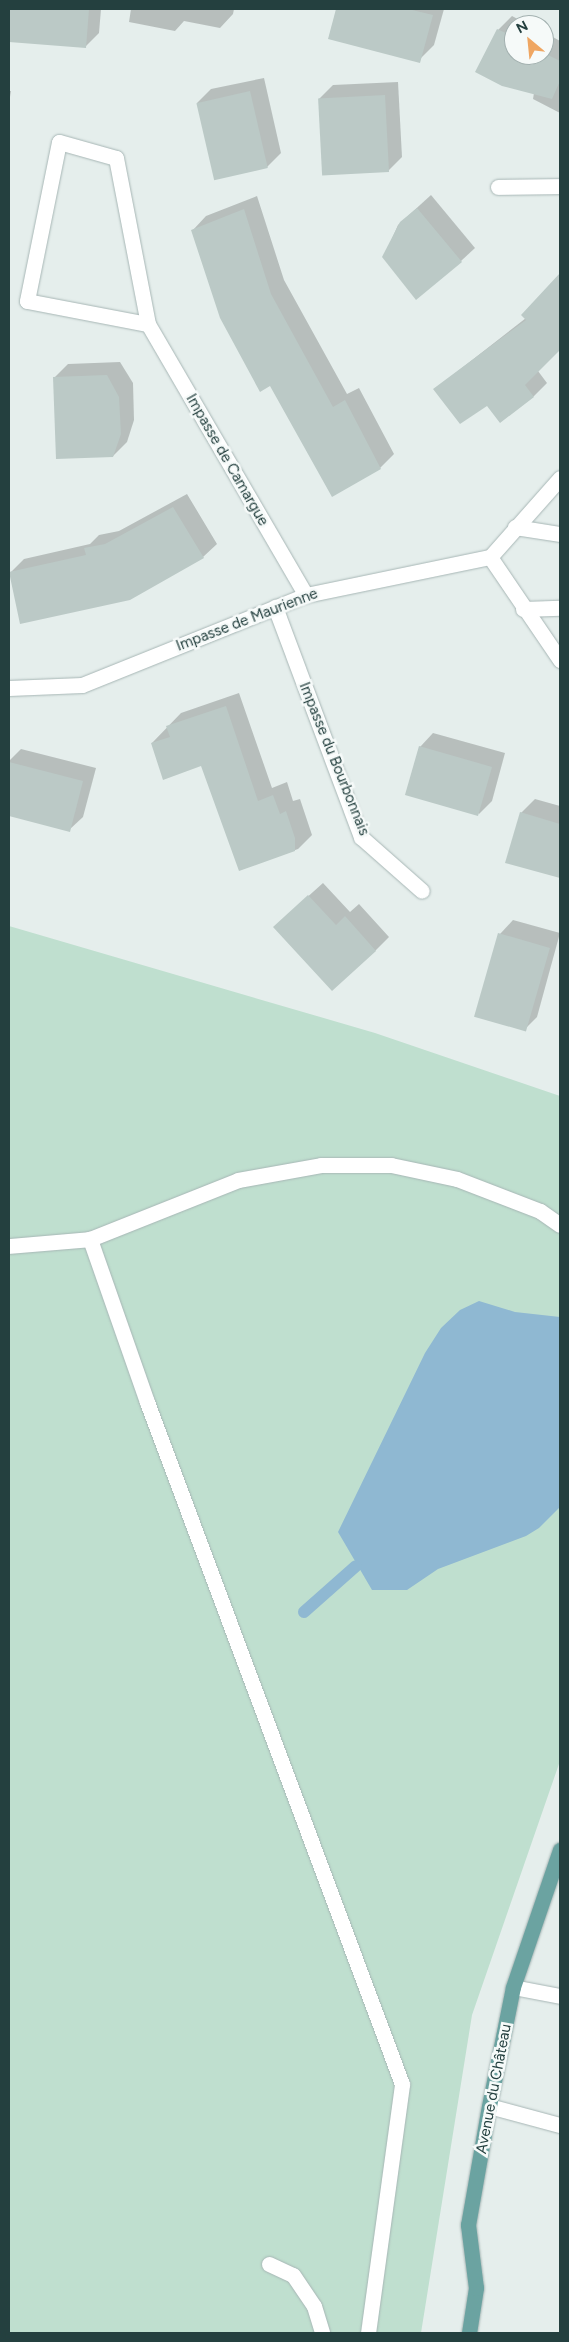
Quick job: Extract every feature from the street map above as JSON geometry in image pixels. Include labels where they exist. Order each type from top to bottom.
[{"type":"main road","name":"Avenue du Château","points":[[469,2333],[476,2288],[468,2225],[489,2106],[514,1987],[560,1850]]},
{"type":"street","name":"Impasse de Camargue","points":[[148,324],[27,300],[59,142],[116,158],[148,324],[306,595]]},
{"type":"street","points":[[498,187],[560,186]]},
{"type":"street","points":[[560,478],[514,527],[490,558],[523,609],[560,660]]},
{"type":"street","points":[[514,527],[560,534]]},
{"type":"street","name":"Impasse de Maurienne","points":[[9,688],[82,685],[306,595],[490,558]]},
{"type":"street","name":"Impasse du Bourbonnais","points":[[275,607],[361,837],[422,891]]},
{"type":"street","points":[[523,609],[560,608]]},
{"type":"street","points":[[9,1246],[90,1239],[238,1180],[320,1165],[391,1165],[457,1179],[540,1211],[560,1225]]},
{"type":"street","points":[[90,1239],[402,2084],[368,2333]]},
{"type":"street","points":[[514,1987],[560,1996]]},
{"type":"street","points":[[489,2106],[560,2125]]},
{"type":"street","points":[[269,2264],[294,2275],[314,2306],[322,2333]]},
{"type":"green space","points":[[9,926],[375,1033],[560,1096],[560,1761],[472,2015],[421,2333],[9,2333]]},
{"type":"water","points":[[479,1301],[515,1312],[560,1317],[560,1507],[539,1528],[526,1536],[438,1569],[407,1590],[372,1590],[338,1532],[425,1353],[441,1328],[460,1310]]},
{"type":"building","points":[[9,9],[89,9],[86,48],[9,42]]},
{"type":"building","points":[[336,9],[408,9],[433,15],[420,63],[328,39]]},
{"type":"building","points":[[497,29],[504,32],[504,65],[554,65],[554,58],[560,61],[560,81],[552,99],[502,86],[475,72]]},
{"type":"building","points":[[250,91],[268,168],[214,180],[196,103]]},
{"type":"building","points":[[385,95],[389,172],[322,175],[318,99]]},
{"type":"building","points":[[417,208],[462,262],[416,300],[382,257],[400,222]]},
{"type":"building","points":[[244,209],[271,294],[333,407],[345,400],[381,469],[332,497],[270,386],[260,392],[220,318],[191,230]]},
{"type":"building","points":[[560,273],[560,350],[525,385],[534,397],[500,423],[487,406],[460,424],[433,389],[526,320],[521,315]]},
{"type":"building","points":[[107,375],[119,397],[121,434],[113,457],[56,459],[53,377]]},
{"type":"building","points":[[173,507],[204,558],[130,600],[20,624],[9,572],[86,555],[84,548],[105,544]]},
{"type":"building","points":[[226,706],[258,801],[273,795],[280,814],[286,811],[295,838],[295,851],[239,871],[201,766],[163,780],[151,743],[170,737],[166,726]]},
{"type":"building","points":[[419,746],[492,767],[478,816],[405,795]]},
{"type":"building","points":[[9,762],[83,781],[70,832],[9,816]]},
{"type":"building","points":[[520,812],[560,824],[560,878],[505,863]]},
{"type":"building","points":[[308,895],[336,925],[345,916],[376,951],[332,991],[273,927]]},
{"type":"building","points":[[498,933],[550,948],[526,1032],[474,1017]]},
{"type":"waterway","points":[[304,1612],[356,1566]]}]
